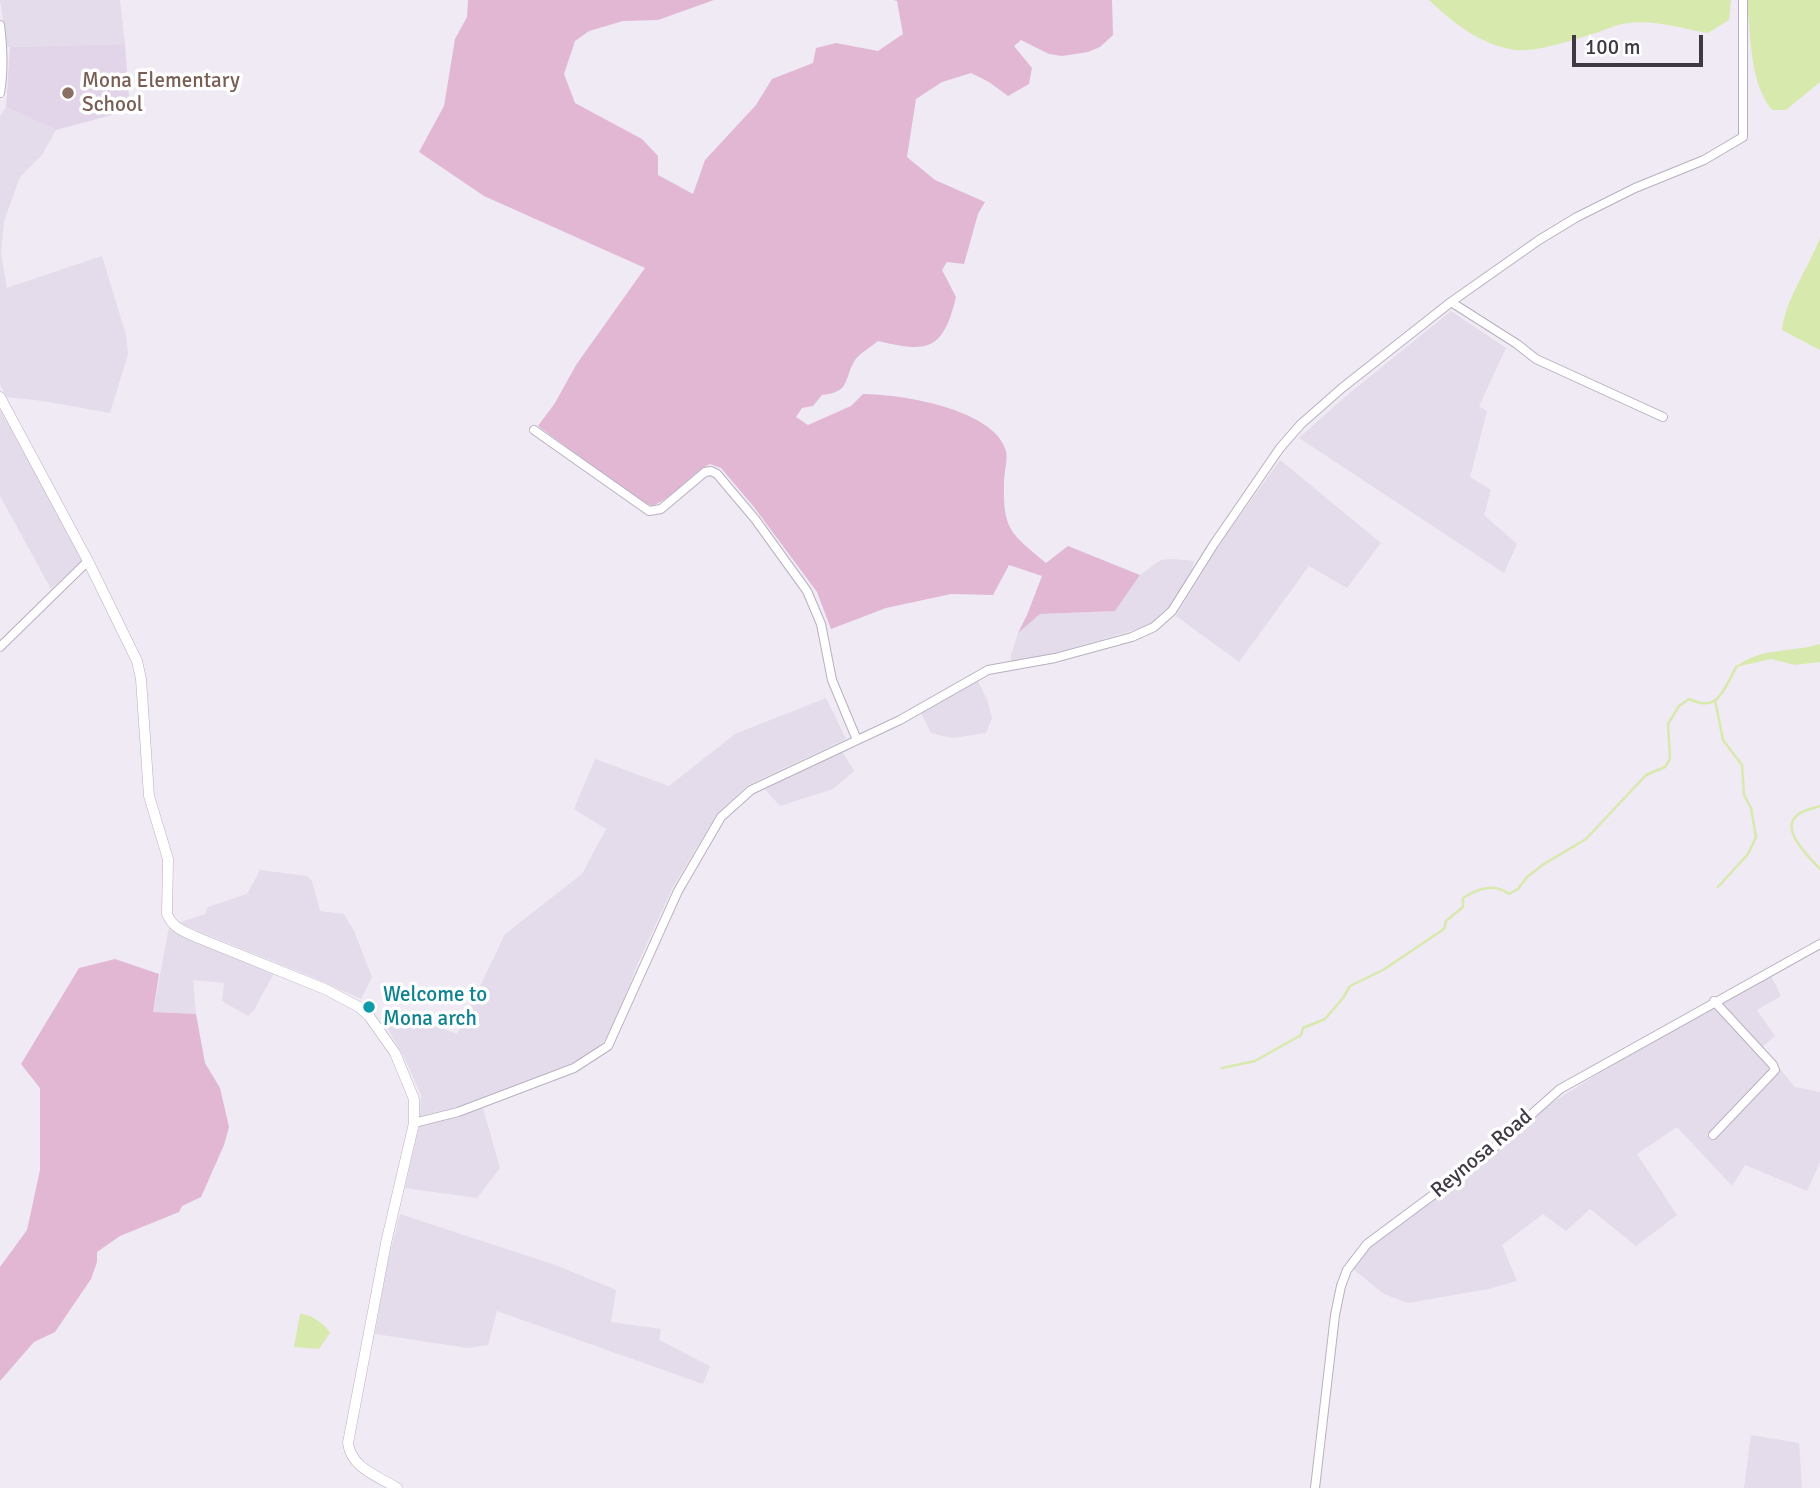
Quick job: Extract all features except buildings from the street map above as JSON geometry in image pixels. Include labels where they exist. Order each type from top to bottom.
[{"type":"street","points":[[414,1123],[458,1112],[574,1068],[608,1046],[672,902],[721,817],[737,801],[767,780],[900,720],[988,670],[1055,658],[1132,636],[1162,621],[1172,611],[1280,448],[1301,424],[1342,388],[1451,302],[1539,240],[1577,217],[1635,188],[1704,160],[1743,136],[1743,0]]},
{"type":"street","points":[[0,25],[3,68],[0,93]]},
{"type":"street","points":[[1451,302],[1517,344],[1535,359],[1663,417]]},
{"type":"street","points":[[0,397],[88,561],[140,670],[146,778],[153,814],[168,859],[167,914],[170,922],[178,929],[325,989],[359,1007],[369,1016],[395,1053],[414,1099],[414,1123],[386,1243],[348,1443],[351,1456],[359,1466],[397,1488]]},
{"type":"street","points":[[534,430],[649,511],[661,509],[705,472],[717,474],[755,519],[807,591],[816,608],[832,680],[857,740]]},
{"type":"street","points":[[0,648],[88,561]]},
{"type":"street","name":"Reynosa Road","points":[[1315,1488],[1335,1315],[1341,1286],[1356,1256],[1377,1236],[1480,1160],[1560,1089],[1820,944]]},
{"type":"street","points":[[1713,1135],[1775,1070],[1714,1001]]},
{"type":"shaded area","points":[[0,0],[120,0],[125,44],[7,47]]},
{"type":"shaded area","points":[[468,0],[714,0],[658,20],[623,21],[589,31],[575,41],[564,74],[575,103],[642,139],[658,156],[658,175],[693,194],[705,160],[756,105],[772,79],[813,63],[816,48],[836,43],[878,51],[903,34],[897,1],[893,0],[1112,0],[1113,35],[1100,47],[1062,56],[1049,54],[1021,40],[1014,46],[1032,68],[1029,84],[1008,96],[971,73],[942,82],[916,99],[907,157],[935,180],[985,202],[978,214],[964,264],[947,262],[942,270],[956,297],[951,315],[939,338],[931,344],[909,347],[878,341],[855,360],[842,388],[822,395],[813,406],[802,408],[796,417],[808,425],[851,406],[863,394],[922,401],[966,415],[984,424],[998,436],[1006,451],[1005,512],[1011,530],[1025,545],[1046,563],[1068,546],[1140,575],[1115,611],[1040,614],[1018,633],[1042,576],[1009,565],[993,595],[951,594],[886,608],[831,629],[817,592],[754,507],[721,468],[710,464],[652,506],[637,499],[538,426],[555,403],[576,365],[645,268],[484,196],[419,152],[444,106],[455,39],[467,17]]},
{"type":"shaded area","points":[[1429,0],[1731,0],[1729,20],[1708,33],[1665,24],[1633,22],[1554,45],[1514,50],[1500,47],[1474,35]]},
{"type":"shaded area","points":[[1747,0],[1820,0],[1820,82],[1786,110],[1772,110],[1759,86],[1752,58]]},
{"type":"shaded area","name":"Mona Elementary School","points":[[125,44],[130,110],[56,130],[6,107],[10,47]]},
{"type":"shaded area","points":[[6,107],[56,130],[42,155],[20,177],[4,221],[1,254],[7,288],[102,256],[126,335],[128,354],[110,413],[6,397],[0,384],[0,116]]},
{"type":"shaded area","points":[[1820,238],[1820,350],[1782,330],[1793,295]]},
{"type":"shaded area","points":[[1451,311],[1506,348],[1479,406],[1487,411],[1470,477],[1491,490],[1484,515],[1517,544],[1504,573],[1299,438]]},
{"type":"shaded area","points":[[0,410],[83,560],[51,589],[0,496]]},
{"type":"shaded area","points":[[1280,460],[1381,543],[1347,588],[1309,566],[1239,662],[1176,616],[1224,538]]},
{"type":"shaded area","points":[[1161,560],[1194,561],[1191,574],[1167,613],[1155,624],[1027,661],[1011,662],[1018,633],[1039,614],[1115,611],[1140,575]]},
{"type":"shaded area","points":[[1820,644],[1820,662],[1795,665],[1771,659],[1736,667],[1765,653]]},
{"type":"shaded area","points":[[977,680],[987,699],[992,718],[986,733],[952,738],[931,733],[921,713]]},
{"type":"shaded area","points":[[826,698],[846,739],[748,785],[717,814],[673,887],[637,965],[612,1031],[602,1043],[593,1052],[573,1063],[465,1105],[420,1116],[421,1095],[386,1025],[400,1013],[457,1034],[505,934],[582,874],[606,829],[574,809],[595,759],[669,786],[735,734]]},
{"type":"shaded area","points":[[842,751],[854,771],[833,789],[780,806],[764,788]]},
{"type":"shaded area","points":[[260,870],[307,876],[312,881],[320,911],[344,914],[354,931],[372,977],[361,999],[178,923],[205,914],[208,907],[247,894]]},
{"type":"shaded area","points":[[169,927],[185,938],[274,973],[248,1016],[222,1001],[224,983],[193,980],[196,1014],[153,1012]]},
{"type":"shaded area","points":[[115,959],[159,974],[153,1012],[196,1014],[205,1063],[220,1088],[229,1127],[201,1197],[182,1206],[179,1212],[120,1236],[97,1252],[97,1262],[91,1279],[55,1332],[34,1342],[0,1381],[0,1267],[27,1230],[40,1170],[40,1088],[21,1064],[79,968]]},
{"type":"shaded area","points":[[1771,976],[1781,996],[1757,1010],[1775,1036],[1762,1047],[1795,1087],[1820,1092],[1820,1162],[1807,1191],[1745,1165],[1732,1186],[1677,1127],[1637,1154],[1677,1215],[1636,1246],[1590,1209],[1566,1231],[1543,1214],[1502,1245],[1517,1281],[1488,1289],[1408,1303],[1384,1294],[1353,1269],[1368,1248],[1489,1159],[1545,1107],[1657,1037]]},
{"type":"shaded area","points":[[483,1108],[500,1168],[477,1198],[405,1188],[419,1126]]},
{"type":"shaded area","points":[[400,1214],[558,1266],[616,1290],[611,1322],[661,1329],[659,1340],[710,1366],[703,1384],[497,1311],[488,1345],[468,1348],[375,1334],[386,1269]]},
{"type":"shaded area","points":[[300,1314],[317,1320],[330,1333],[319,1349],[294,1347]]},
{"type":"shaded area","points":[[1751,1435],[1799,1443],[1802,1488],[1744,1488]]},
{"type":"waterway","points":[[1222,1068],[1255,1061],[1301,1035],[1303,1028],[1325,1019],[1350,986],[1383,970],[1444,929],[1446,921],[1463,907],[1463,898],[1486,888],[1497,888],[1509,894],[1544,864],[1586,839],[1646,775],[1665,767],[1670,759],[1668,724],[1679,706],[1689,699],[1699,703],[1714,701],[1724,690],[1737,666]]},
{"type":"waterway","points":[[1715,700],[1723,740],[1742,765],[1744,795],[1751,808],[1756,837],[1748,854],[1718,887]]},
{"type":"waterway","points":[[1820,806],[1799,814],[1793,820],[1792,827],[1798,843],[1820,869]]},
{"type":"place","name":"Mona Elementary School","points":[[68,93]]},
{"type":"place","name":"Welcome to Mona arch","points":[[369,1007]]}]
